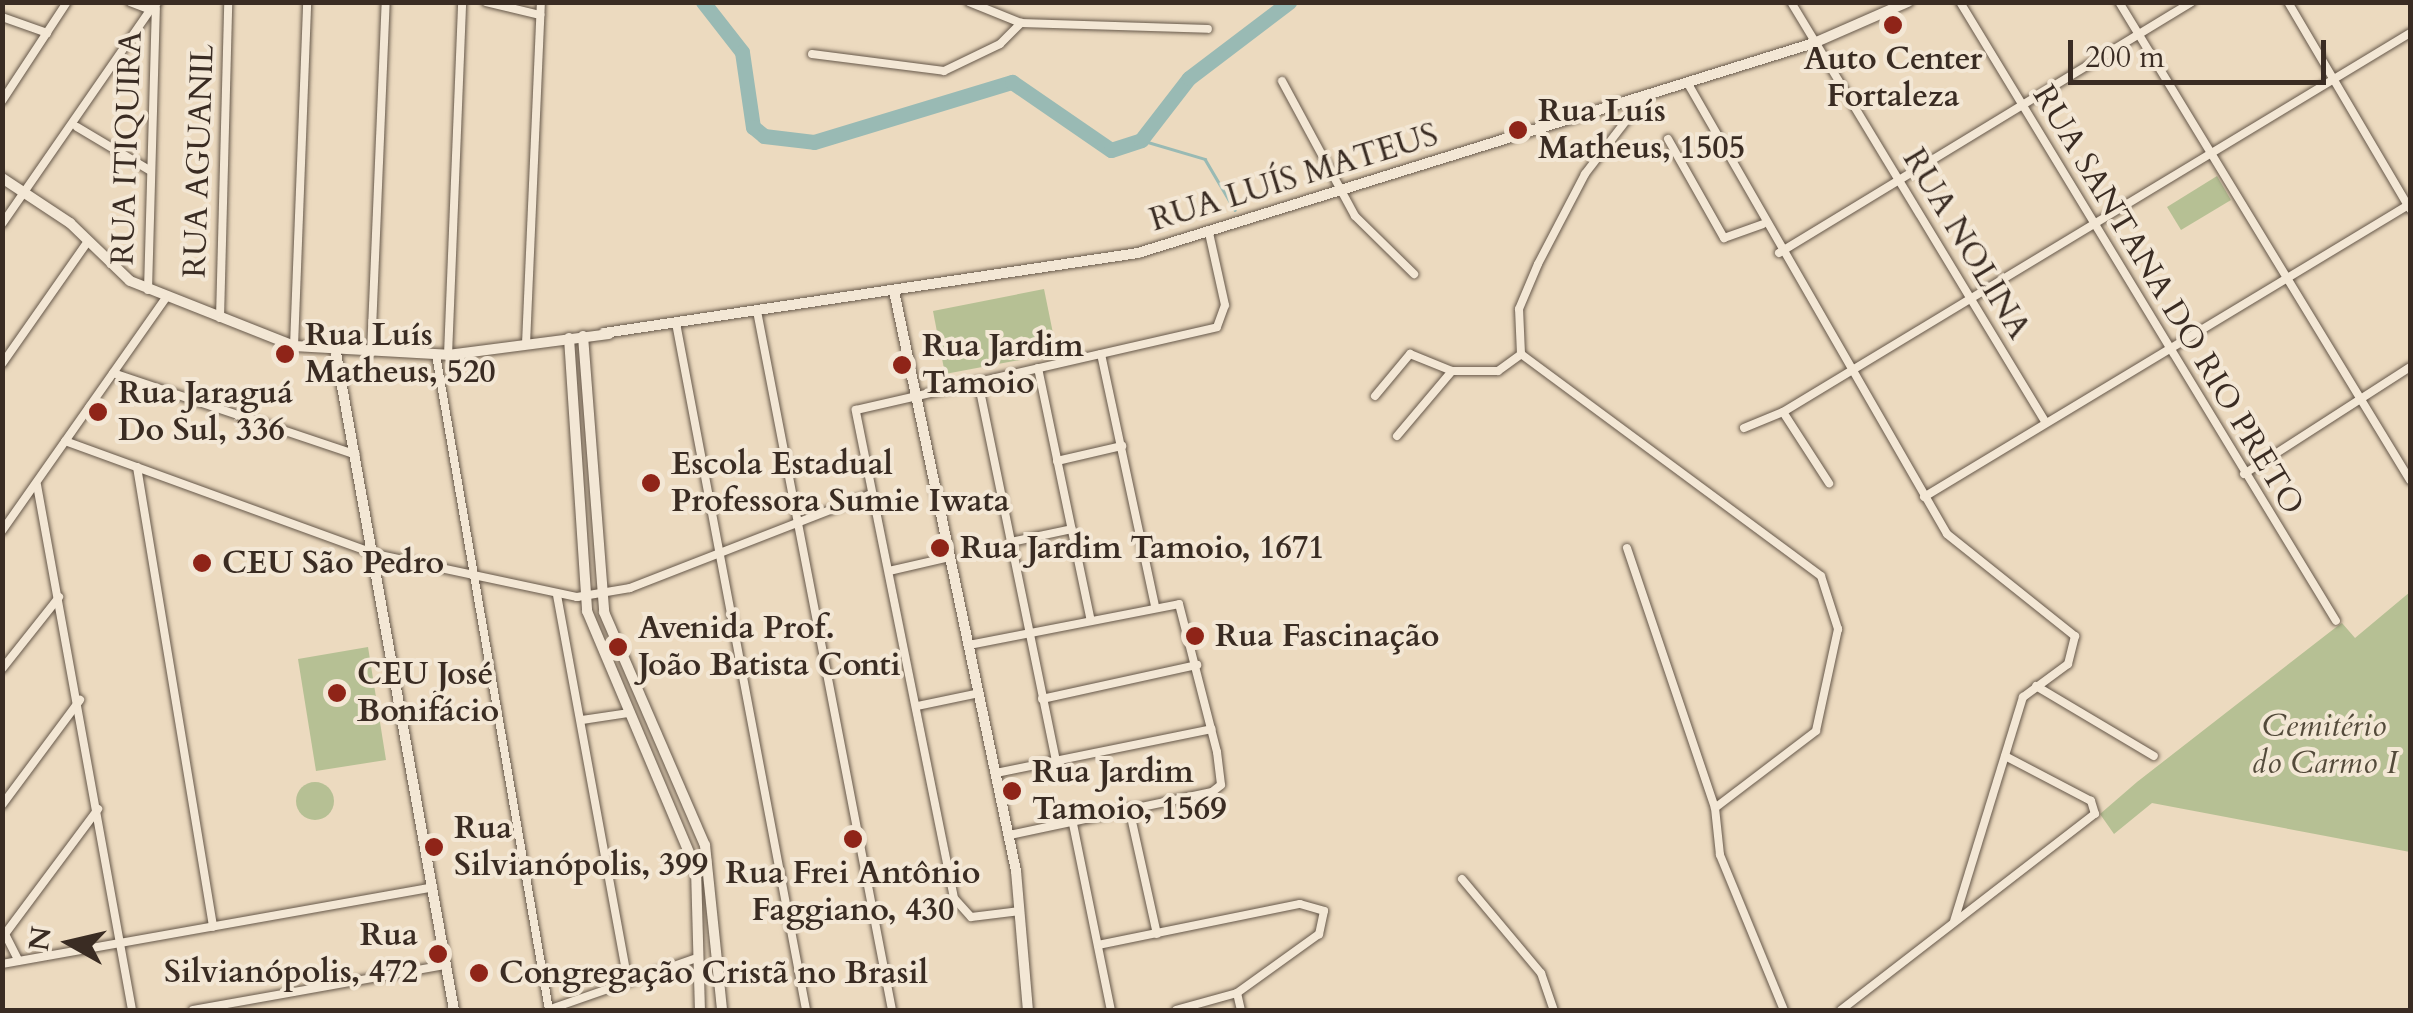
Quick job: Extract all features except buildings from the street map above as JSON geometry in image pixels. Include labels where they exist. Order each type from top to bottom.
[{"type":"main road","name":"RUA LUÍS MATEUS","points":[[2,178],[88,240],[148,290],[220,321],[294,346],[336,353],[442,355],[1110,259],[1209,233],[1814,43],[1908,2]]},
{"type":"main road","points":[[894,292],[1009,835],[1028,1010]]},
{"type":"main road","points":[[583,336],[601,596],[615,654],[705,845],[722,1010]]},
{"type":"main road","points":[[569,338],[586,598],[629,713],[696,870],[694,958],[700,1010]]},
{"type":"main road","points":[[336,353],[454,1010]]},
{"type":"main road","points":[[694,958],[716,966]]},
{"type":"street","points":[[4,98],[67,2]]},
{"type":"street","points":[[2,224],[138,38],[151,6],[130,2]]},
{"type":"street","name":"RUA AGUANIL","points":[[220,321],[228,2]]},
{"type":"street","points":[[294,346],[307,2]]},
{"type":"street","points":[[370,354],[386,2]]},
{"type":"street","points":[[462,2],[442,355],[473,577],[548,1010],[694,958]]},
{"type":"street","points":[[486,2],[540,15]]},
{"type":"street","points":[[526,344],[542,2]]},
{"type":"street","points":[[969,2],[1008,14],[1021,23],[1208,29]]},
{"type":"street","points":[[1008,14],[1011,2]]},
{"type":"street","name":"RUA NOLINA","points":[[1791,2],[2044,419]]},
{"type":"street","name":"RUA SANTANA DO RIO PRETO","points":[[1960,2],[2336,621]]},
{"type":"street","points":[[2119,2],[2217,154],[2410,480]]},
{"type":"street","points":[[1779,252],[2192,2]]},
{"type":"street","points":[[1924,497],[2044,419],[2410,206],[2288,2]]},
{"type":"street","name":"RUA ITIQUIRA","points":[[148,290],[155,46],[151,6]]},
{"type":"street","points":[[2,17],[47,32]]},
{"type":"street","points":[[812,54],[944,70],[1010,38],[1021,23]]},
{"type":"street","points":[[1744,428],[1782,412],[2094,228],[2410,32]]},
{"type":"street","points":[[138,38],[155,46]]},
{"type":"street","points":[[1282,82],[1340,191],[1381,250],[1414,274]]},
{"type":"street","points":[[1687,82],[1765,228],[1924,497],[1966,554],[2073,632],[2068,664],[2023,697],[1954,921]]},
{"type":"street","points":[[1521,354],[1519,309],[1538,264],[1585,174],[1644,96]]},
{"type":"street","points":[[76,127],[149,170]]},
{"type":"street","points":[[1668,139],[1724,238],[1765,228]]},
{"type":"street","points":[[1020,911],[971,917],[956,905],[856,410],[916,391],[1101,354],[1222,322],[1209,233]]},
{"type":"street","points":[[2,364],[88,240]]},
{"type":"street","points":[[2,531],[165,298]]},
{"type":"street","points":[[757,311],[892,1010]]},
{"type":"street","points":[[676,323],[806,1010]]},
{"type":"street","points":[[1101,354],[1155,606]]},
{"type":"street","points":[[1375,396],[1410,354],[1452,371],[1498,370],[1521,354]]},
{"type":"street","points":[[1521,354],[1821,576],[1833,600],[1838,629],[1816,731],[1715,808]]},
{"type":"street","points":[[1038,368],[1090,621]]},
{"type":"street","points":[[2244,474],[2410,368]]},
{"type":"street","points":[[1398,436],[1452,371]]},
{"type":"street","points":[[113,373],[356,455]]},
{"type":"street","points":[[978,381],[1056,762]]},
{"type":"street","points":[[1782,412],[1829,483]]},
{"type":"street","points":[[65,441],[375,554],[556,595],[586,598],[601,596],[871,494]]},
{"type":"street","points":[[1057,461],[1122,446]]},
{"type":"street","points":[[137,467],[213,927]]},
{"type":"street","points":[[37,485],[80,700],[132,1010]]},
{"type":"street","points":[[1011,542],[1072,530]]},
{"type":"street","points":[[1627,548],[1715,808],[1720,855],[1784,1010]]},
{"type":"street","points":[[888,571],[950,557]]},
{"type":"street","points":[[556,595],[628,982]]},
{"type":"street","points":[[2,669],[60,598]]},
{"type":"street","points":[[969,646],[1155,606],[1184,608],[1212,729],[1220,787],[1009,835]]},
{"type":"street","points":[[1042,698],[1198,666]]},
{"type":"street","points":[[2036,686],[2154,756]]},
{"type":"street","points":[[917,706],[979,693]]},
{"type":"street","points":[[2,805],[80,700]]},
{"type":"street","points":[[582,720],[629,713]]},
{"type":"street","points":[[996,773],[1212,729]]},
{"type":"street","points":[[1841,1010],[2097,811],[2004,756]]},
{"type":"street","points":[[1129,808],[1156,934]]},
{"type":"street","points":[[19,961],[4,936],[98,809]]},
{"type":"street","points":[[1072,819],[1111,1010]]},
{"type":"street","points":[[1462,879],[1541,973],[1554,1010]]},
{"type":"street","points":[[2,964],[432,887]]},
{"type":"street","points":[[1098,945],[1300,904],[1324,911],[1320,934],[1237,994],[1176,1010]]},
{"type":"street","points":[[192,1010],[446,965]]},
{"type":"street","points":[[1237,994],[1240,1010]]},
{"type":"green space","points":[[2217,176],[2231,200],[2181,230],[2167,207]]},
{"type":"green space","points":[[1044,289],[1057,353],[945,374],[933,311]]},
{"type":"green space","name":"Cemitério do Carmo I","points":[[2410,592],[2410,852],[2152,803],[2114,834],[2100,814],[2137,782],[2342,623],[2355,638]]},
{"type":"green space","points":[[368,647],[386,760],[316,771],[298,659]]},
{"type":"green space","points":[[315,782],[329,787],[334,801],[329,815],[315,820],[301,815],[296,801],[301,787]]},
{"type":"waterway","points":[[703,2],[742,52],[753,127],[764,136],[814,142],[1012,82],[1111,150],[1141,140],[1189,78],[1289,2]]},
{"type":"waterway","points":[[1141,140],[1205,159],[1235,210]]},
{"type":"place","name":"Auto Center Fortaleza","points":[[1893,25]]},
{"type":"place","name":"Rua Luís Matheus, 1505","points":[[1518,130]]},
{"type":"place","name":"Rua Luís Matheus, 520","points":[[285,354]]},
{"type":"place","name":"Rua Jardim Tamoio","points":[[902,365]]},
{"type":"place","name":"Rua Jaraguá Do Sul, 336","points":[[98,412]]},
{"type":"place","name":"Escola Estadual Professora Sumie Iwata","points":[[651,483]]},
{"type":"place","name":"Rua Jardim Tamoio, 1671","points":[[940,548]]},
{"type":"place","name":"CEU São Pedro","points":[[202,563]]},
{"type":"place","name":"Rua Fascinação","points":[[1195,636]]},
{"type":"place","name":"Avenida Prof. João Batista Conti","points":[[618,647]]},
{"type":"place","name":"CEU José Bonifácio","points":[[337,693]]},
{"type":"place","name":"Rua Jardim Tamoio, 1569","points":[[1012,791]]},
{"type":"place","name":"Rua Frei Antônio Faggiano, 430","points":[[853,839]]},
{"type":"place","name":"Rua Silvianópolis, 399","points":[[434,847]]},
{"type":"place","name":"Rua Silvianópolis, 472","points":[[438,954]]},
{"type":"place","name":"Congregação Cristã no Brasil","points":[[479,973]]}]
